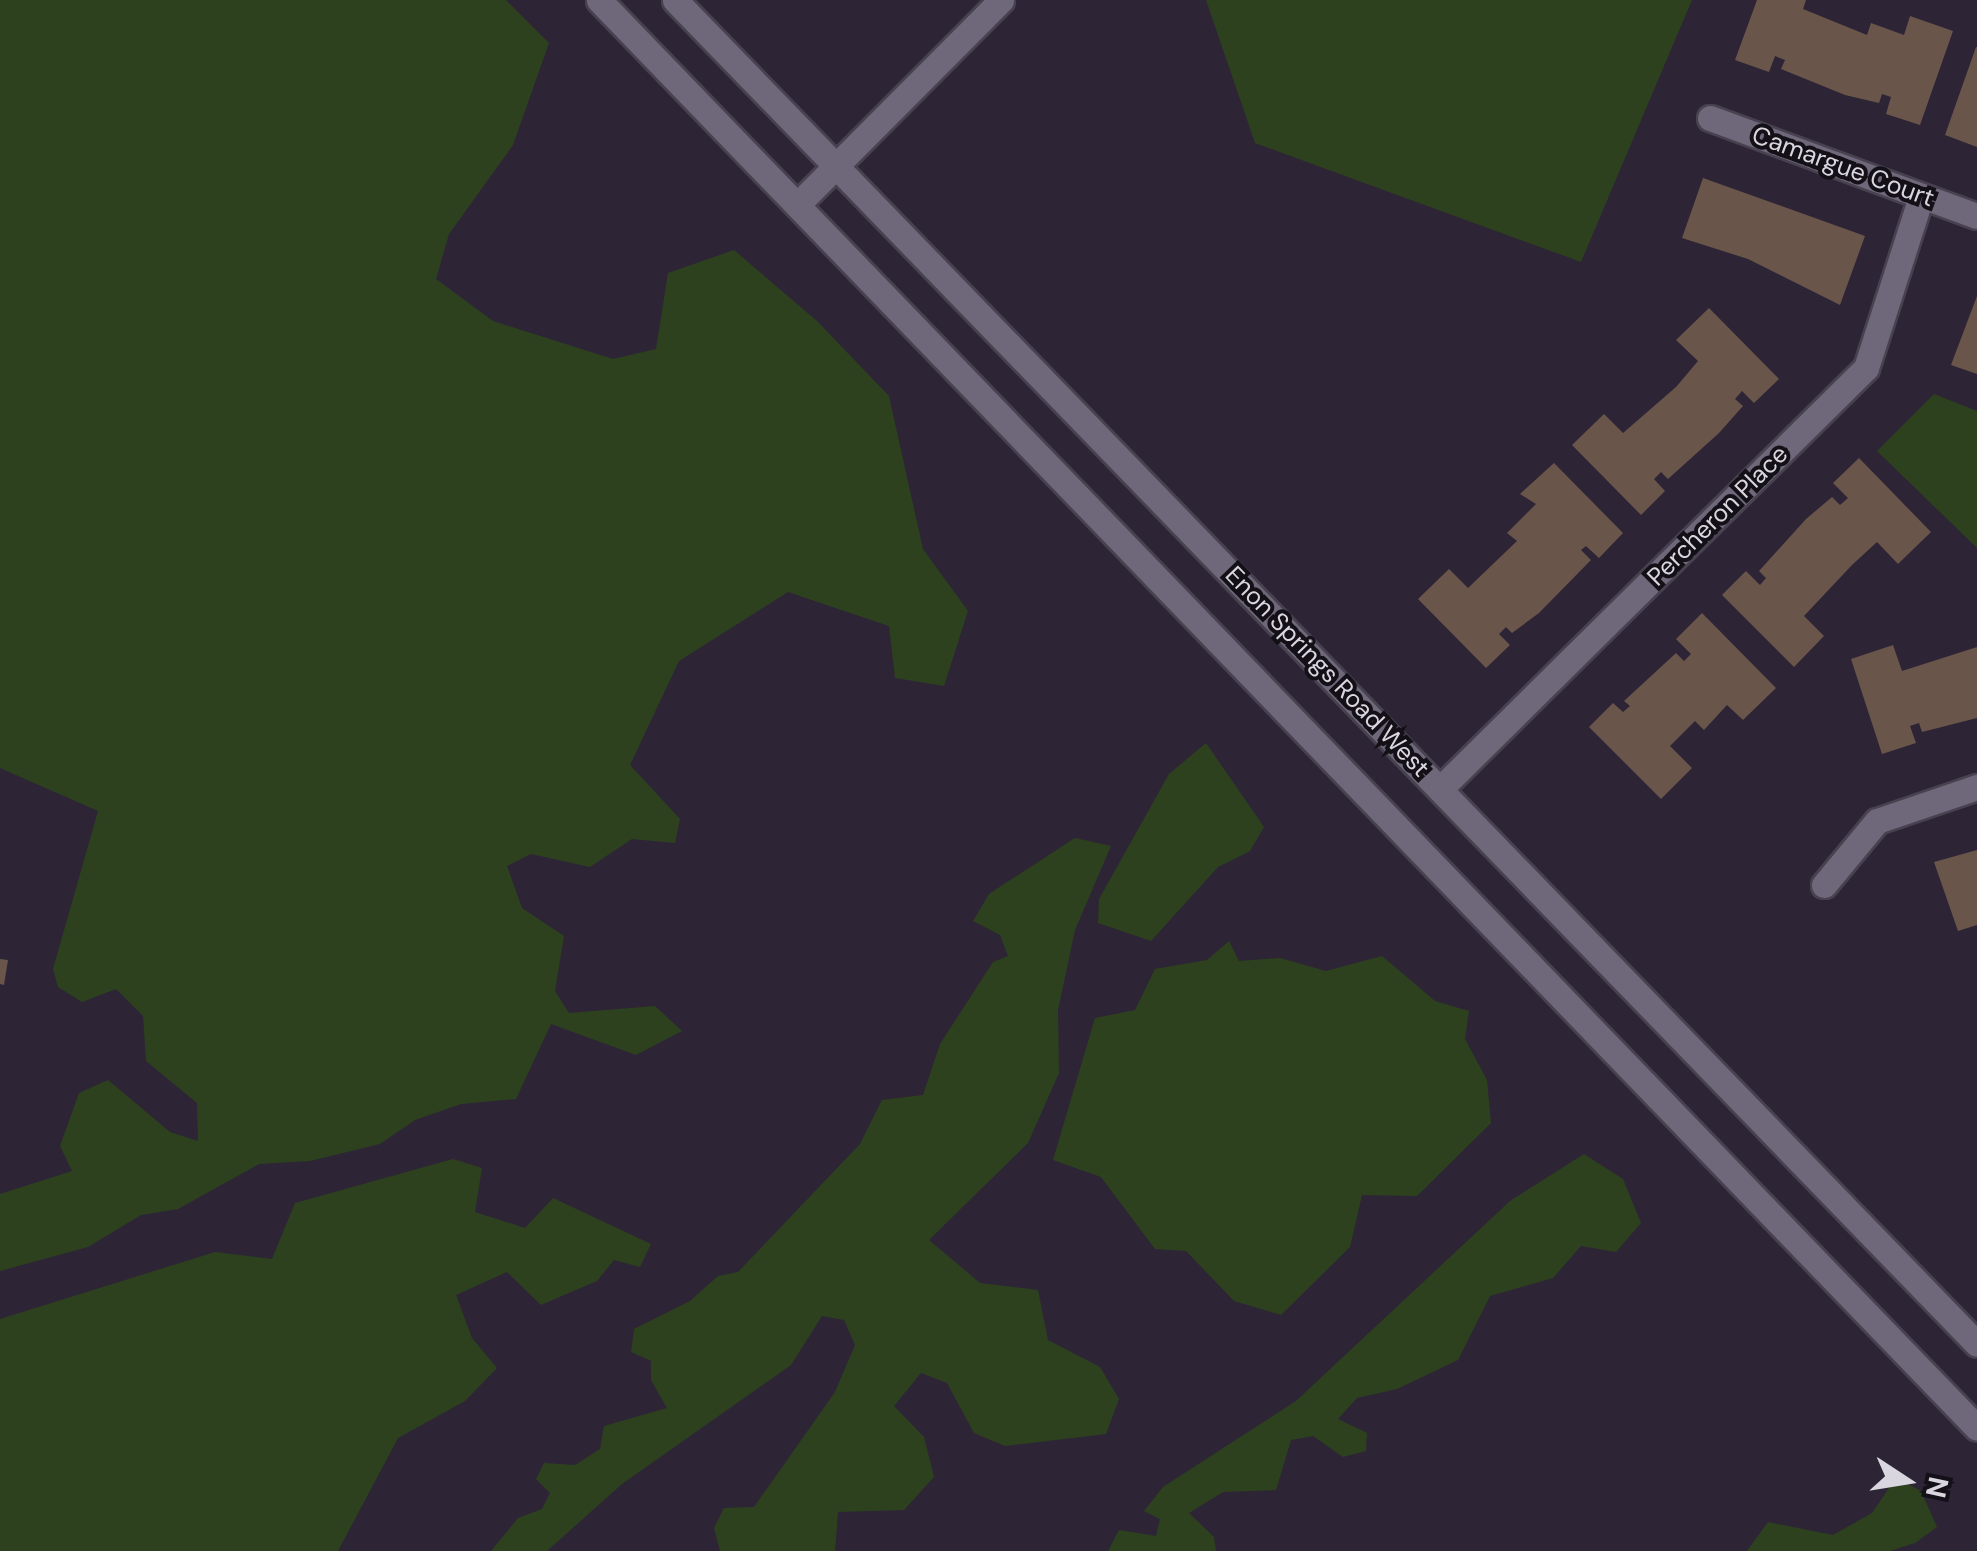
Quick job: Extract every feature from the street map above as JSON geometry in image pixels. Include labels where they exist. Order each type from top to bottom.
[{"type":"street","points":[[599,0],[1977,1428]]},
{"type":"street","name":"Enon Springs Road West","points":[[675,0],[1977,1344]]},
{"type":"street","points":[[797,205],[1002,0]]},
{"type":"street","name":"Camargue Court","points":[[1710,118],[1977,216]]},
{"type":"street","name":"Percheron Place","points":[[1440,789],[1866,368],[1921,197]]},
{"type":"street","points":[[1824,885],[1877,821],[1977,786]]},
{"type":"green space","points":[[0,0],[506,0],[549,43],[513,145],[449,234],[436,279],[493,321],[613,359],[656,349],[668,273],[734,250],[817,321],[889,396],[923,549],[968,611],[944,686],[895,678],[889,626],[788,592],[679,661],[630,765],[680,819],[675,843],[632,839],[590,867],[531,854],[507,866],[522,908],[564,936],[555,991],[569,1013],[655,1006],[682,1031],[636,1055],[551,1024],[516,1099],[461,1104],[415,1120],[380,1144],[310,1161],[259,1164],[178,1209],[141,1215],[88,1247],[0,1271],[0,1194],[72,1171],[60,1146],[79,1093],[108,1080],[170,1132],[198,1141],[197,1103],[146,1061],[143,1016],[116,989],[82,1002],[58,987],[53,969],[98,811],[0,768]]},
{"type":"green space","points":[[1206,0],[1692,0],[1581,262],[1255,143]]},
{"type":"green space","points":[[1934,394],[1977,411],[1977,548],[1877,451]]},
{"type":"green space","points":[[1206,743],[1264,827],[1250,851],[1218,867],[1151,941],[1098,923],[1099,899],[1169,774]]},
{"type":"green space","points":[[1075,838],[1111,846],[1075,930],[1058,1010],[1059,1073],[1028,1143],[929,1240],[980,1283],[1038,1290],[1048,1340],[1100,1367],[1119,1399],[1106,1434],[1005,1446],[974,1433],[947,1383],[921,1373],[894,1406],[924,1437],[934,1477],[904,1510],[838,1512],[835,1551],[720,1551],[714,1528],[724,1508],[754,1507],[835,1392],[855,1345],[844,1320],[822,1316],[791,1365],[622,1484],[547,1551],[491,1551],[518,1518],[542,1509],[550,1493],[536,1479],[544,1463],[575,1465],[600,1449],[604,1426],[667,1408],[651,1380],[651,1361],[631,1352],[634,1329],[690,1301],[718,1276],[738,1272],[860,1144],[882,1100],[923,1095],[940,1044],[993,962],[1008,956],[1000,935],[973,921],[989,894]]},
{"type":"green space","points":[[1229,941],[1239,961],[1280,958],[1326,971],[1382,956],[1435,1001],[1469,1011],[1465,1039],[1487,1080],[1491,1123],[1417,1196],[1362,1195],[1350,1247],[1281,1315],[1234,1301],[1186,1251],[1155,1249],[1101,1177],[1053,1160],[1095,1018],[1135,1010],[1155,969],[1207,960]]},
{"type":"green space","points":[[1584,1154],[1623,1179],[1641,1223],[1616,1252],[1581,1246],[1553,1278],[1490,1296],[1458,1360],[1397,1389],[1357,1398],[1338,1419],[1367,1433],[1366,1451],[1343,1457],[1313,1436],[1291,1440],[1276,1490],[1223,1492],[1189,1513],[1214,1537],[1216,1551],[1108,1551],[1119,1530],[1156,1536],[1160,1519],[1144,1511],[1163,1487],[1296,1401],[1510,1201]]},
{"type":"green space","points":[[453,1159],[482,1168],[475,1212],[525,1228],[553,1198],[651,1244],[640,1267],[614,1260],[597,1281],[541,1305],[507,1272],[456,1295],[472,1338],[497,1368],[465,1401],[398,1438],[338,1551],[0,1551],[0,1319],[215,1252],[272,1259],[295,1203]]},
{"type":"green space","points":[[1896,1478],[1921,1491],[1937,1527],[1915,1543],[1890,1551],[1747,1551],[1768,1522],[1833,1535],[1872,1513]]},
{"type":"building","points":[[1757,0],[1806,0],[1803,9],[1867,35],[1871,23],[1904,35],[1910,16],[1953,31],[1920,125],[1886,114],[1891,97],[1882,94],[1879,103],[1845,95],[1781,69],[1785,60],[1775,56],[1769,72],[1735,60]]},
{"type":"building","points":[[1977,47],[1977,147],[1945,135]]},
{"type":"building","points":[[1703,178],[1865,236],[1840,305],[1748,259],[1682,238]]},
{"type":"building","points":[[1977,296],[1977,374],[1951,365]]},
{"type":"building","points":[[1709,308],[1779,379],[1754,403],[1742,391],[1735,399],[1743,406],[1719,433],[1668,479],[1661,472],[1654,479],[1665,491],[1641,515],[1572,445],[1604,414],[1623,433],[1676,387],[1698,361],[1676,340]]},
{"type":"building","points":[[1859,458],[1931,532],[1898,564],[1877,542],[1852,565],[1804,616],[1824,636],[1794,667],[1722,595],[1746,571],[1760,585],[1766,578],[1759,571],[1806,519],[1832,497],[1840,505],[1848,498],[1833,483]]},
{"type":"building","points":[[1554,463],[1623,533],[1599,558],[1586,546],[1581,550],[1591,560],[1539,613],[1512,633],[1506,627],[1499,634],[1510,645],[1486,668],[1418,599],[1449,569],[1468,588],[1517,541],[1507,533],[1536,504],[1520,494]]},
{"type":"building","points":[[1702,613],[1776,688],[1743,720],[1727,705],[1704,730],[1695,721],[1670,746],[1692,768],[1661,799],[1589,727],[1613,703],[1623,712],[1630,706],[1624,701],[1676,653],[1684,661],[1691,654],[1676,639]]},
{"type":"building","points":[[1893,645],[1902,671],[1977,647],[1977,718],[1922,732],[1919,723],[1910,726],[1916,743],[1882,754],[1851,659]]},
{"type":"building","points":[[1977,850],[1977,925],[1958,931],[1934,862]]},
{"type":"building","points":[[0,959],[8,960],[4,985],[0,984]]}]
